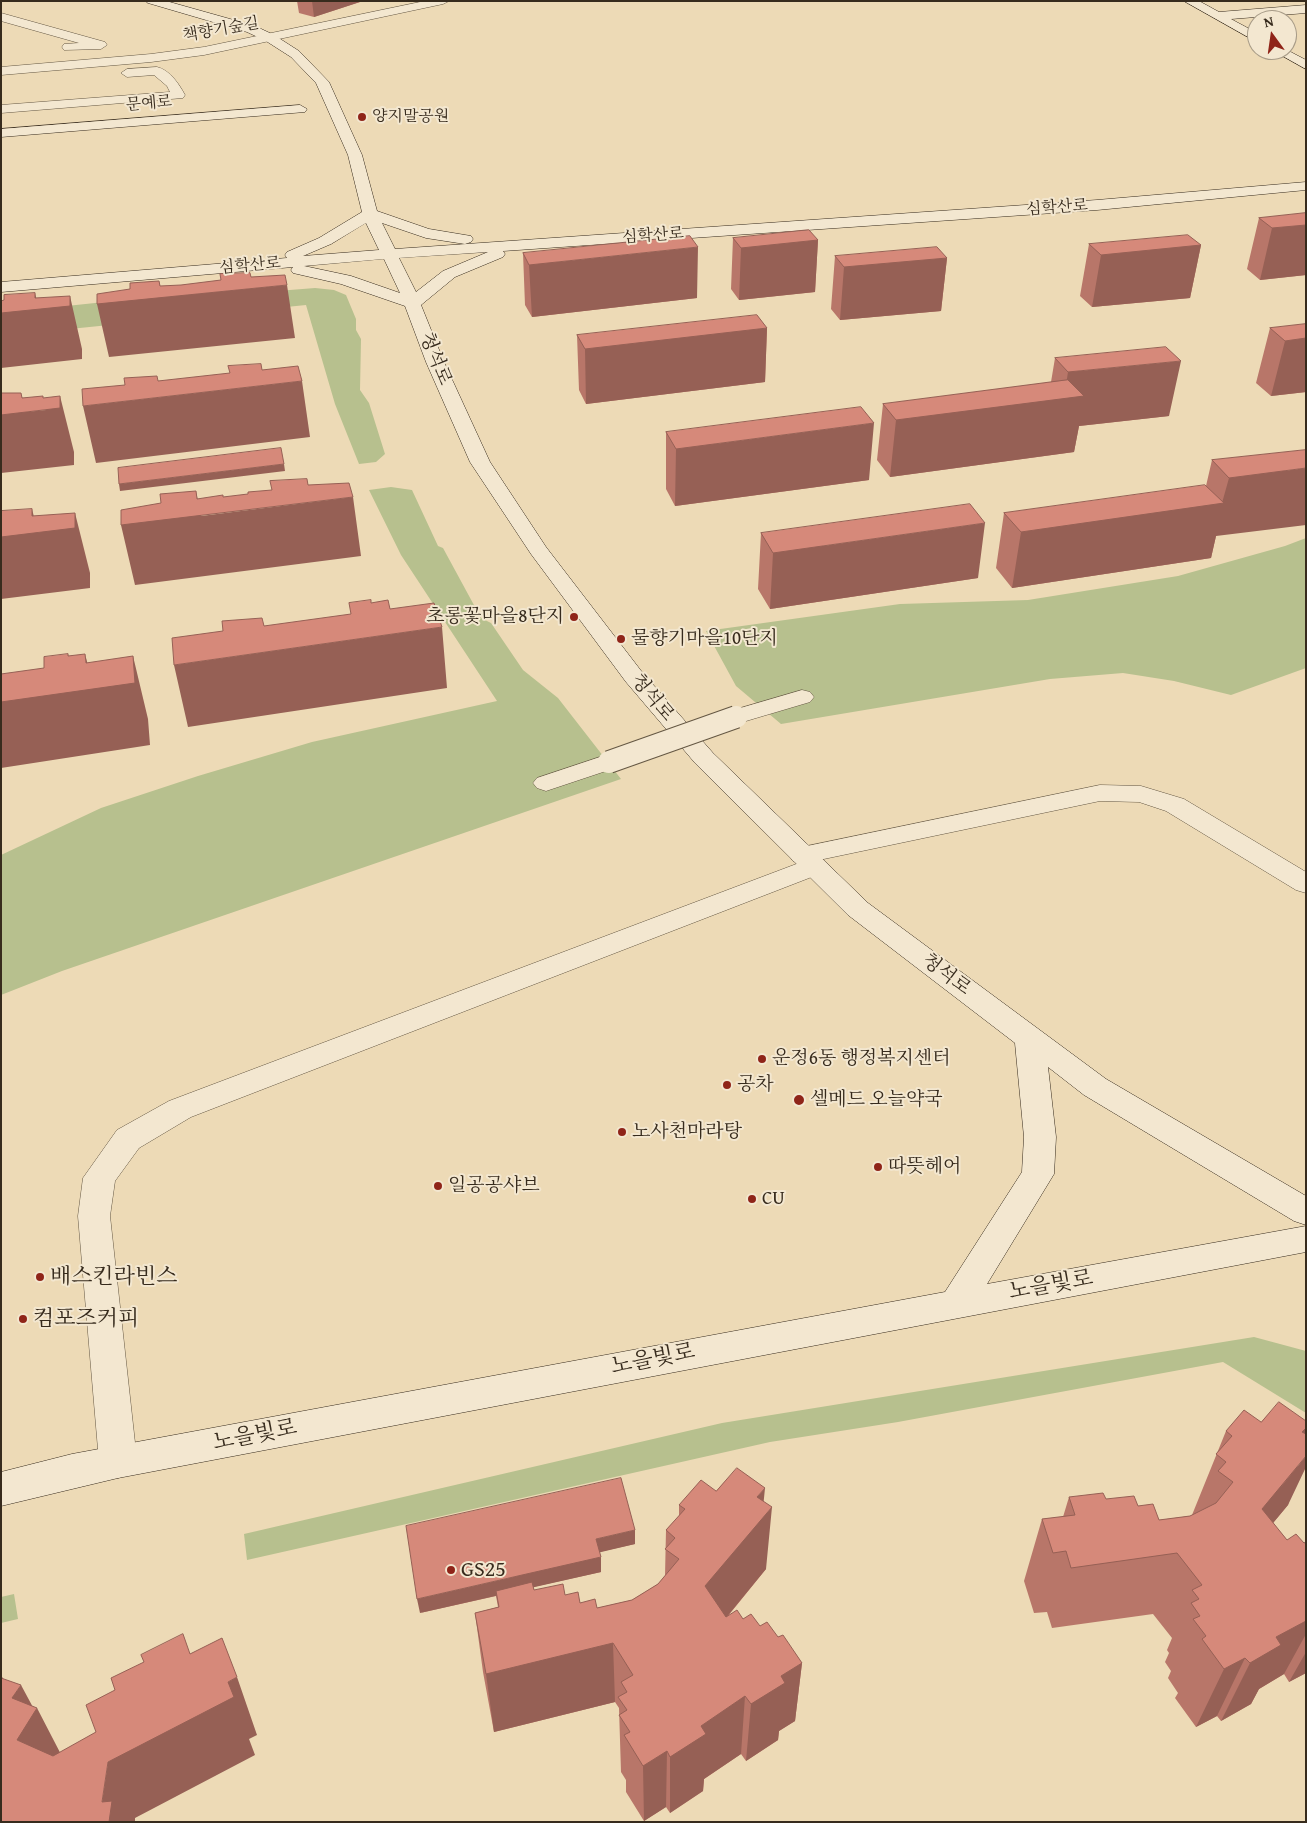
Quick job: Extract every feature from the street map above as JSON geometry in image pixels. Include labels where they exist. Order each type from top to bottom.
[{"type":"street","name":"청석로","points":[[152,1],[250,29],[270,38],[295,54],[322,82],[355,155],[370,214],[401,274],[435,362],[480,462],[538,550],[640,685],[704,758],[858,909],[1095,1087],[1306,1212]]},
{"type":"street","name":"책향기숲길","points":[[1,70],[151,58],[204,51],[443,1]]},
{"type":"street","points":[[1190,1],[1247,32]]},
{"type":"street","points":[[1218,16],[1306,9]]},
{"type":"street","points":[[1,17],[101,45],[51,48]]},
{"type":"street","points":[[1,83],[157,71],[172,84],[178,95],[1,109]]},
{"type":"street","name":"문예로","points":[[1,133],[300,109]]},
{"type":"street","name":"심학산로","points":[[1,287],[389,254],[1087,206],[1306,186]]},
{"type":"street","points":[[273,264],[326,241],[370,214],[426,232],[515,246]]},
{"type":"street","points":[[273,264],[345,280],[413,303],[450,274],[515,246]]},
{"type":"street","points":[[546,783],[736,717],[802,697]]},
{"type":"street","points":[[118,1462],[94,1216],[99,1178],[128,1139],[180,1109],[808,861],[1100,793],[1141,794],[1175,805],[1306,884]]},
{"type":"street","points":[[957,1303],[1038,1174],[1040,1137],[1030,1038]]},
{"type":"street","name":"노을빛로","points":[[1,1489],[72,1471],[118,1462],[1306,1238]]},
{"type":"green space","points":[[315,288],[334,290],[346,295],[356,319],[356,330],[361,339],[360,390],[369,403],[385,454],[376,462],[359,464],[335,404],[306,305],[1,336],[1,313],[123,300],[202,297]]},
{"type":"green space","points":[[391,487],[412,490],[438,546],[443,548],[481,618],[491,623],[523,670],[558,698],[621,779],[62,971],[1,995],[1,855],[101,808],[198,776],[312,742],[497,701],[401,555],[369,490]]},
{"type":"green space","points":[[1306,538],[1306,668],[1231,695],[1174,681],[1123,673],[1050,679],[781,724],[736,686],[706,631],[900,604],[1028,600],[1178,576],[1285,546]]},
{"type":"green space","points":[[1254,1337],[1306,1351],[1306,1413],[1223,1362],[898,1422],[770,1442],[247,1560],[244,1534],[722,1423]]},
{"type":"green space","points":[[14,1594],[18,1619],[1,1623],[1,1597]]},
{"type":"building","points":[[1306,213],[1306,225],[1272,228],[1259,218]]},
{"type":"building","points":[[809,230],[818,240],[741,248],[733,238]]},
{"type":"building","points":[[1188,235],[1201,245],[1101,255],[1089,244]]},
{"type":"building","points":[[690,236],[698,247],[529,265],[523,253]]},
{"type":"building","points":[[937,247],[947,258],[844,267],[835,256]]},
{"type":"building","points":[[250,273],[251,277],[285,275],[287,285],[97,304],[97,294],[130,289],[130,283],[159,281],[160,286],[181,285],[221,280],[220,274]]},
{"type":"building","points":[[35,293],[35,298],[70,296],[70,306],[1,313],[1,301],[4,300],[4,295]]},
{"type":"building","points":[[757,315],[767,328],[585,349],[577,335]]},
{"type":"building","points":[[1306,324],[1306,338],[1285,341],[1270,328]]},
{"type":"building","points":[[1166,347],[1181,361],[1068,372],[1055,358]]},
{"type":"building","points":[[261,364],[262,370],[298,366],[302,381],[83,406],[82,389],[125,385],[124,378],[157,376],[158,381],[230,373],[228,366]]},
{"type":"building","points":[[1068,380],[1084,396],[896,420],[883,404]]},
{"type":"building","points":[[1,393],[21,393],[22,398],[60,396],[60,408],[1,415]]},
{"type":"building","points":[[861,407],[874,423],[676,449],[666,432]]},
{"type":"building","points":[[281,448],[284,464],[119,484],[118,468]]},
{"type":"building","points":[[1306,450],[1306,468],[1229,478],[1212,460]]},
{"type":"building","points":[[307,479],[308,485],[349,483],[353,497],[121,525],[121,510],[161,503],[160,494],[196,491],[197,499],[223,495],[223,497],[272,490],[270,481]]},
{"type":"building","points":[[1205,485],[1224,503],[1021,532],[1004,513]]},
{"type":"building","points":[[970,504],[985,523],[773,553],[761,533]]},
{"type":"building","points":[[32,509],[32,516],[75,513],[75,528],[1,537],[1,511]]},
{"type":"building","points":[[371,600],[371,603],[388,600],[390,609],[434,603],[442,627],[174,665],[172,638],[223,631],[222,621],[262,618],[264,626],[351,614],[349,603]]},
{"type":"building","points":[[68,654],[68,656],[85,654],[86,663],[133,656],[135,683],[1,702],[1,674],[44,668],[44,657]]},
{"type":"building","points":[[1279,1402],[1306,1421],[1306,1428],[1302,1432],[1306,1434],[1306,1456],[1262,1509],[1287,1540],[1296,1534],[1304,1543],[1306,1542],[1306,1621],[1276,1637],[1281,1645],[1250,1663],[1245,1658],[1224,1669],[1202,1639],[1206,1636],[1193,1619],[1200,1616],[1191,1603],[1199,1599],[1192,1590],[1202,1585],[1177,1553],[1071,1568],[1066,1551],[1053,1553],[1042,1519],[1075,1515],[1069,1497],[1103,1493],[1106,1499],[1134,1496],[1138,1506],[1153,1504],[1159,1520],[1190,1516],[1216,1503],[1233,1482],[1218,1471],[1226,1462],[1216,1454],[1232,1436],[1226,1431],[1244,1410],[1261,1422]]},
{"type":"building","points":[[737,1468],[765,1488],[757,1497],[772,1507],[705,1586],[726,1617],[737,1610],[743,1619],[751,1614],[760,1626],[767,1622],[778,1637],[783,1635],[802,1663],[781,1676],[785,1683],[751,1704],[745,1696],[701,1726],[706,1734],[670,1757],[667,1751],[643,1766],[624,1735],[630,1732],[619,1715],[627,1710],[618,1697],[627,1692],[621,1682],[633,1675],[613,1643],[486,1674],[475,1613],[499,1607],[496,1591],[532,1582],[534,1590],[563,1584],[565,1595],[578,1592],[580,1603],[595,1599],[597,1608],[632,1600],[658,1584],[679,1559],[665,1549],[675,1538],[666,1530],[685,1509],[679,1505],[701,1480],[716,1491]]},
{"type":"building","points":[[621,1478],[635,1530],[596,1539],[601,1557],[417,1599],[406,1526]]},
{"type":"building","points":[[183,1634],[190,1654],[222,1638],[237,1677],[228,1682],[234,1697],[108,1762],[102,1802],[112,1801],[109,1822],[1,1822],[1,1678],[21,1685],[12,1698],[37,1708],[17,1740],[53,1756],[96,1732],[86,1705],[115,1690],[111,1678],[144,1662],[141,1655]]},
{"type":"place","name":"양지말공원","points":[[362,117]]},
{"type":"place","name":"초롱꽃마을8단지","points":[[574,617]]},
{"type":"place","name":"물향기마을10단지","points":[[621,639]]},
{"type":"place","name":"운정6동 행정복지센터","points":[[762,1059]]},
{"type":"place","name":"공차","points":[[727,1085]]},
{"type":"place","name":"셀메드 오늘약국","points":[[799,1100]]},
{"type":"place","name":"노사천마라탕","points":[[622,1132]]},
{"type":"place","name":"따뜻헤어","points":[[878,1167]]},
{"type":"place","name":"일공공샤브","points":[[438,1186]]},
{"type":"place","name":"CU","points":[[752,1199]]},
{"type":"place","name":"배스킨라빈스","points":[[40,1277]]},
{"type":"place","name":"컴포즈커피","points":[[23,1319]]},
{"type":"place","name":"GS25","points":[[451,1570]]}]
